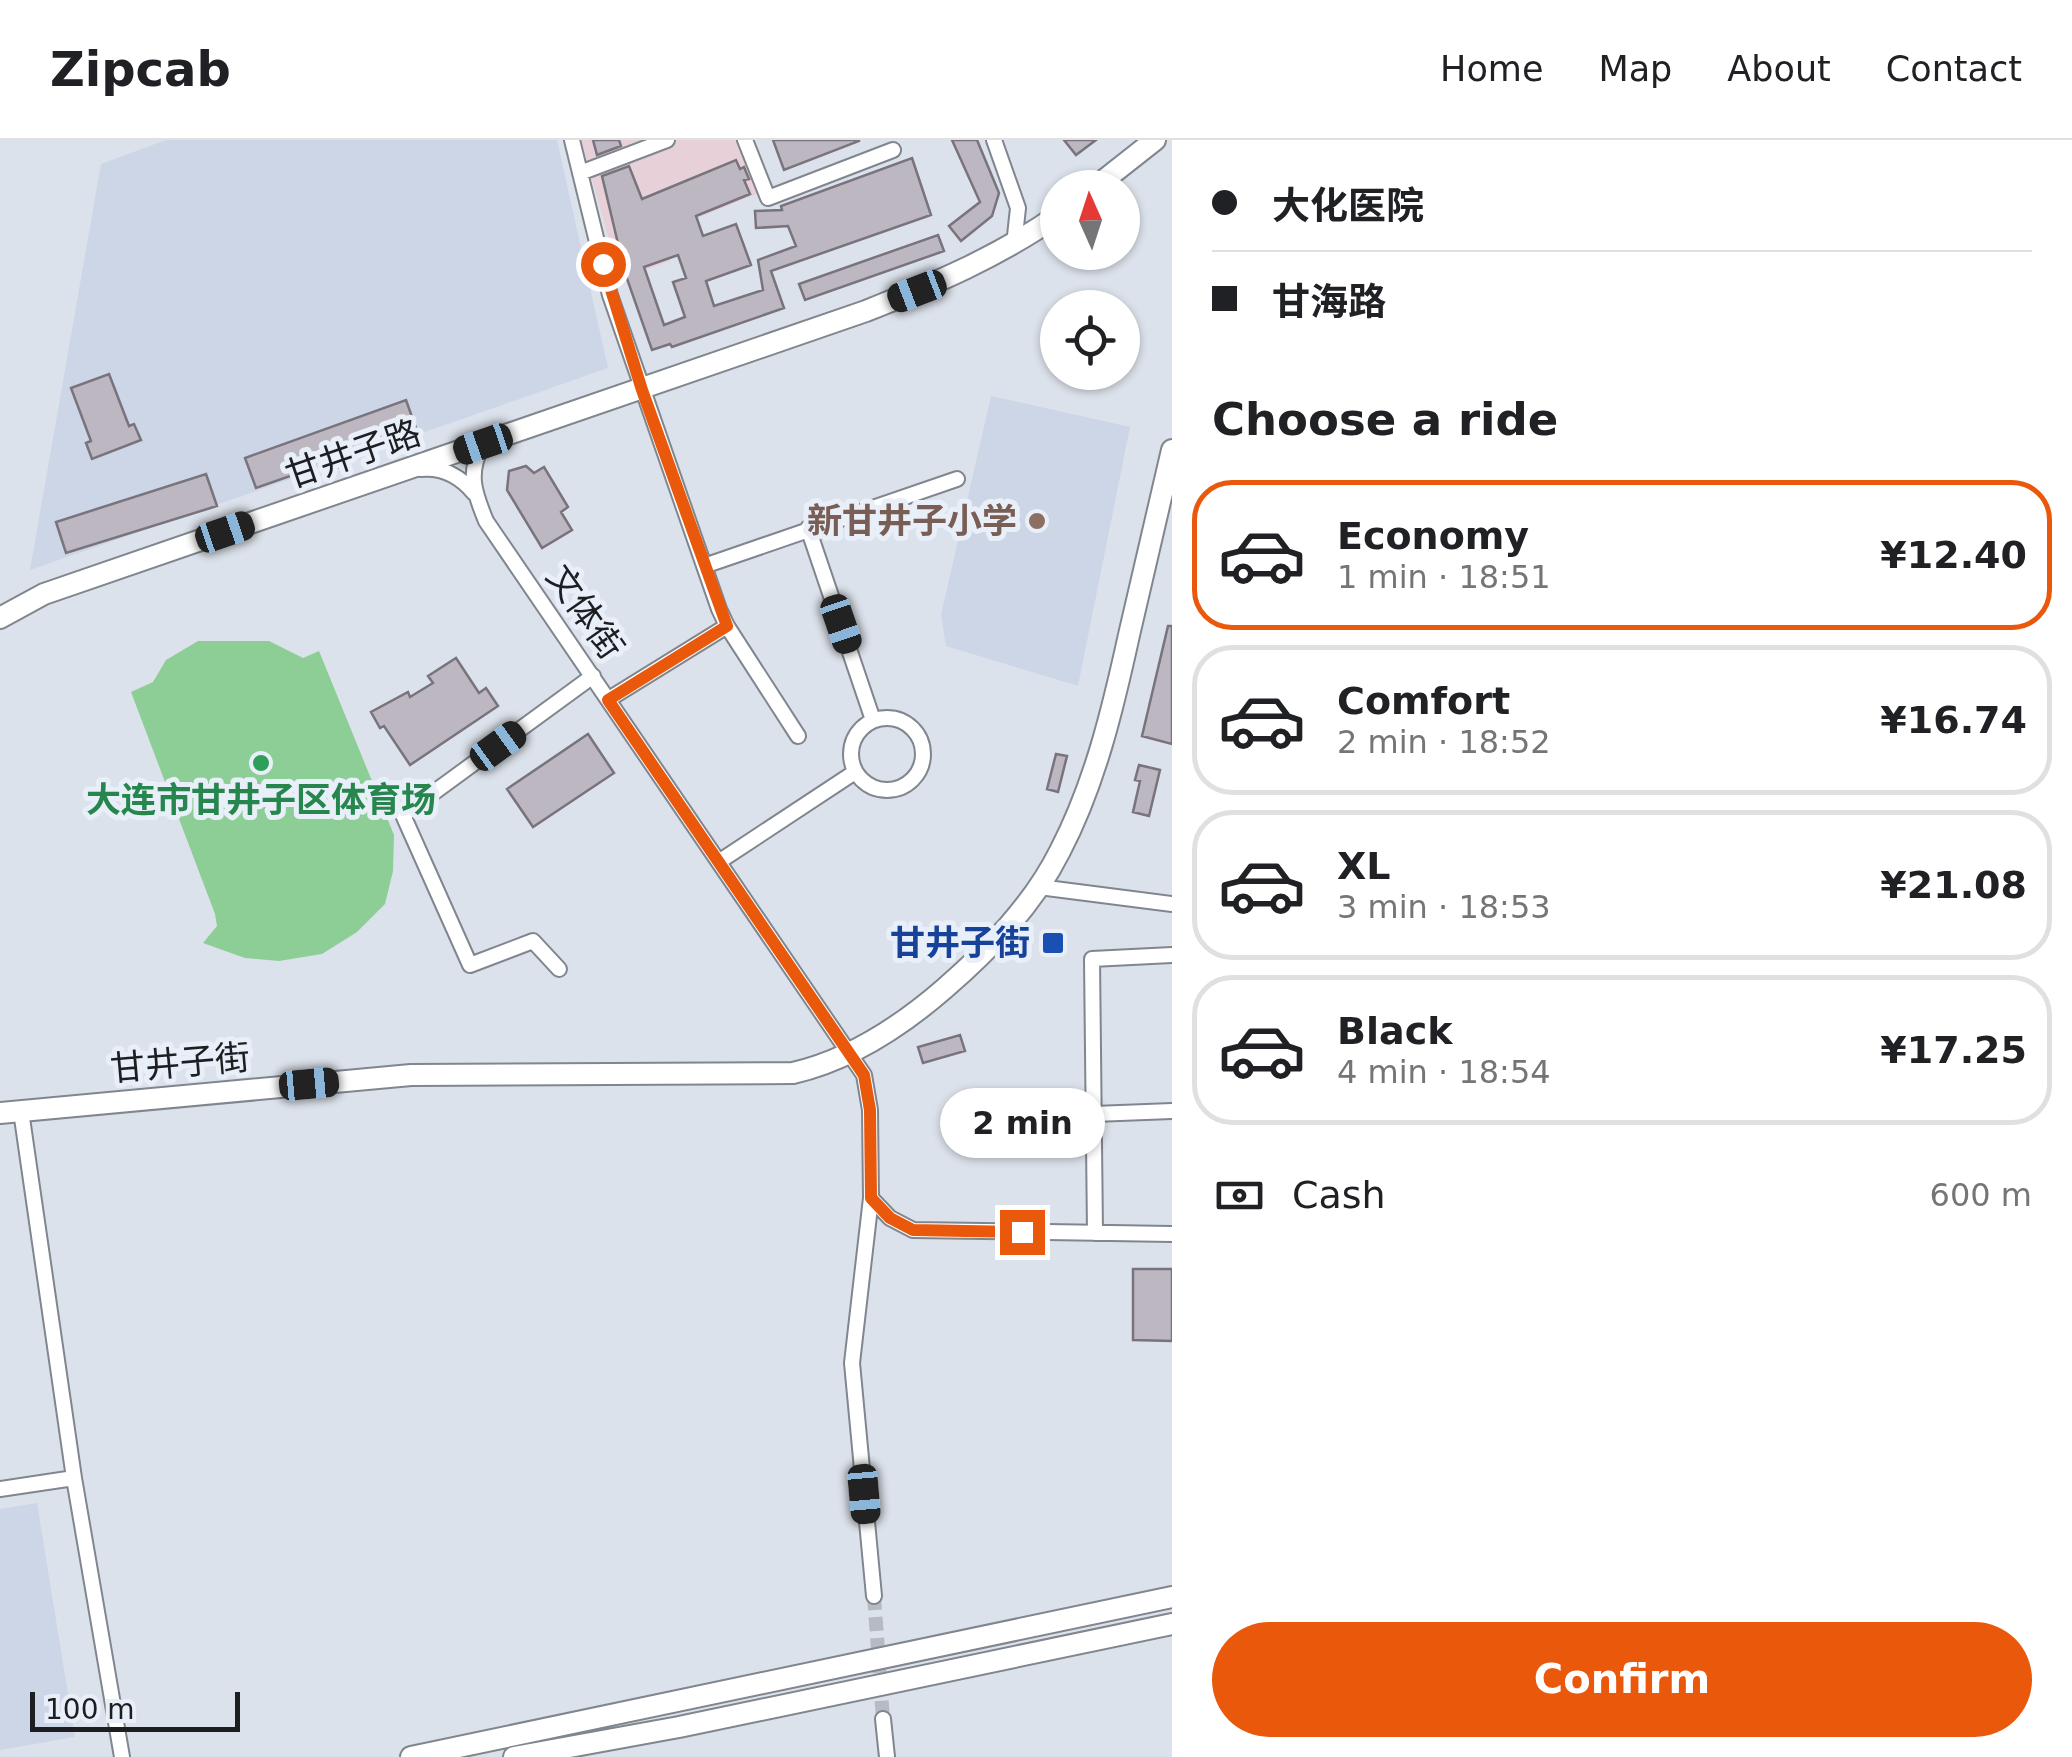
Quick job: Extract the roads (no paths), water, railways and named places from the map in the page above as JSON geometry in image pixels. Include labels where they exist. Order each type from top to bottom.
[{"type":"street","points":[[572,140],[610,295],[704,566],[727,626],[798,736]]},
{"type":"street","points":[[580,173],[667,140]]},
{"type":"street","points":[[745,140],[768,198],[894,150]]},
{"type":"street","points":[[994,140],[1018,208],[1014,246]]},
{"type":"street","points":[[1116,170],[1155,140]]},
{"type":"street","points":[[1135,155],[1172,144]]},
{"type":"street","name":"甘井子路","points":[[0,618],[44,594],[642,390],[942,281],[1014,246],[1040,228]]},
{"type":"street","points":[[474,492],[475,459],[483,444]]},
{"type":"street","name":"甘井子街","points":[[11,1112],[411,1074],[793,1074],[848,1055],[927,1004],[972,965],[1039,887],[1073,822],[1109,722],[1164,524],[1172,450]]},
{"type":"street","points":[[405,471],[443,470],[474,492]]},
{"type":"street","points":[[704,566],[957,479]]},
{"type":"street","name":"文体街","points":[[474,492],[486,521],[864,1075],[870,1110],[871,1198],[852,1363],[874,1596]]},
{"type":"street","points":[[808,528],[873,720]]},
{"type":"street","points":[[608,700],[727,626]]},
{"type":"street","points":[[559,968],[533,941],[470,964],[403,815],[592,676]]},
{"type":"street","points":[[886,717],[909,725],[922,745],[920,768],[906,785],[895,789],[872,787],[855,772],[851,748],[855,736],[873,720],[886,717]]},
{"type":"street","points":[[720,861],[855,772]]},
{"type":"street","points":[[1039,887],[1172,904]]},
{"type":"street","points":[[1095,1233],[1092,958],[1172,955]]},
{"type":"street","points":[[1094,1114],[1172,1111]]},
{"type":"street","points":[[11,1112],[122,1757]]},
{"type":"street","points":[[871,1198],[890,1218],[913,1230],[1172,1234]]},
{"type":"street","points":[[0,1489],[74,1478]]},
{"type":"street","points":[[412,1757],[1172,1597]]},
{"type":"street","points":[[514,1757],[679,1727],[1172,1624]]},
{"type":"street","points":[[884,1719],[887,1757]]},
{"type":"tunnel","points":[[874,1596],[883,1719]]},
{"type":"place","name":"新甘井子小学","points":[[1037,521]]},
{"type":"place","name":"大连市甘井子区体育场","points":[[261,763]]},
{"type":"place","name":"甘井子街","points":[[1053,943]]}]
